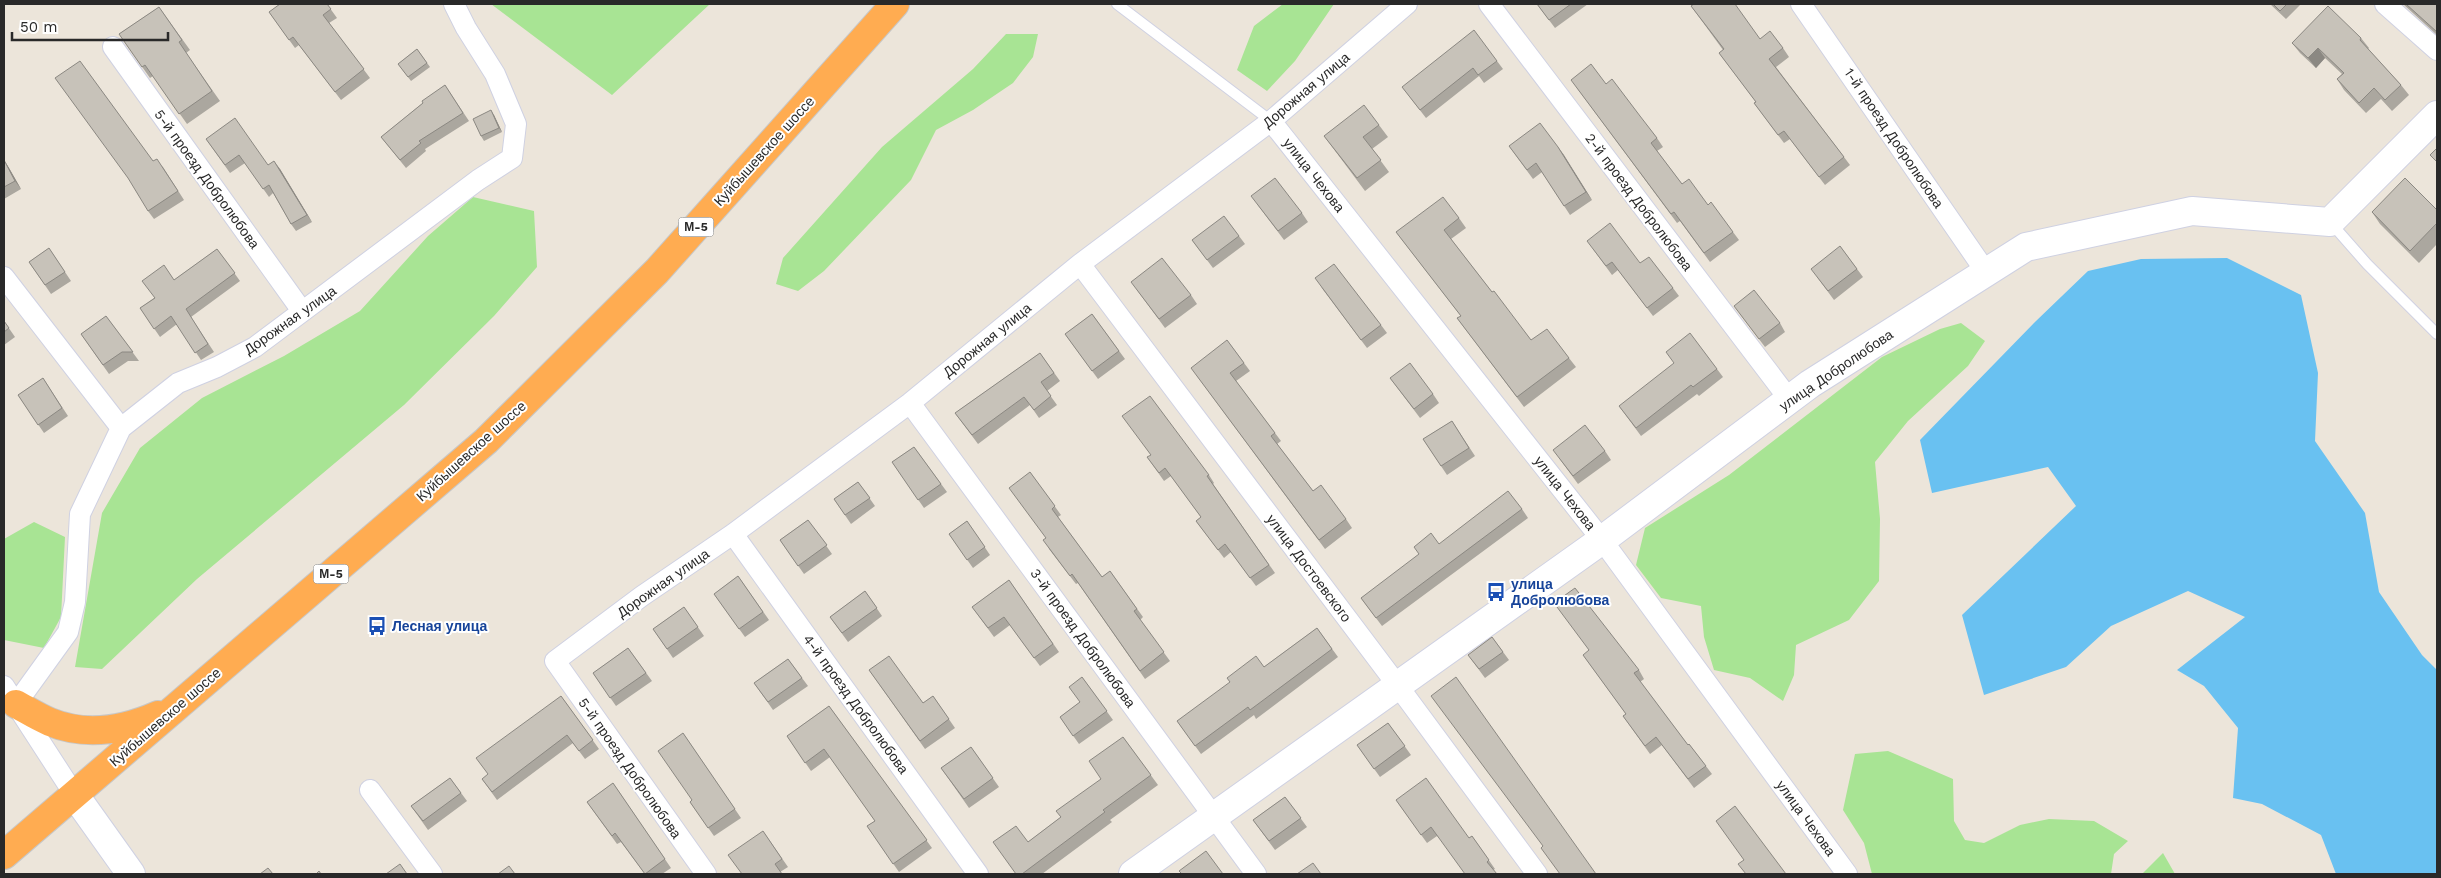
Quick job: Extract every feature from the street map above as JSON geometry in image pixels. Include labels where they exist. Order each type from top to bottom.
[{"type":"highway","name":"Куйбышевское шоссе","points":[[4,855],[486,441],[657,271],[895,4]]},
{"type":"highway","points":[[10,695],[51,722],[90,731],[132,727],[176,707]]},
{"type":"street","name":"Дорожная улица","points":[[10,695],[68,632],[75,602],[80,514],[121,428],[178,383],[217,367],[255,347],[478,180],[512,158],[516,124],[495,74],[466,28],[454,4]]},
{"type":"street","name":"Дорожная улица","points":[[555,661],[642,596],[733,534],[910,402],[1080,264],[1271,121],[1407,4]]},
{"type":"street","name":"2-й проезд Добролюбова","points":[[1490,4],[1789,399]]},
{"type":"street","name":"1-й проезд Добролюбова","points":[[1801,4],[1986,272]]},
{"type":"street","points":[[2384,4],[2437,50]]},
{"type":"street","name":"5-й проезд Добролюбова","points":[[113,47],[302,312]]},
{"type":"street","points":[[2330,222],[2437,115]]},
{"type":"street","name":"улица Чехова","points":[[1271,121],[1602,540],[1847,874]]},
{"type":"street","name":"улица Добролюбова","points":[[1133,874],[1602,540],[1810,384],[2026,247],[2192,210],[2330,222]]},
{"type":"street","name":"улица Достоевского","points":[[1080,264],[1537,874]]},
{"type":"street","points":[[4,277],[121,428]]},
{"type":"street","name":"3-й проезд Добролюбова","points":[[910,402],[1256,874]]},
{"type":"street","name":"4-й проезд Добролюбова","points":[[733,534],[978,874]]},
{"type":"street","name":"5-й проезд Добролюбова","points":[[555,661],[706,874]]},
{"type":"street","points":[[10,695],[74,794],[131,874]]},
{"type":"street","points":[[370,790],[432,874]]},
{"type":"lane","points":[[1117,4],[1271,121]]},
{"type":"lane","points":[[2330,222],[2367,264],[2437,334]]},
{"type":"green space","points":[[491,4],[710,4],[612,95]]},
{"type":"green space","points":[[1283,4],[1334,4],[1295,61],[1267,91],[1237,70],[1254,26]]},
{"type":"green space","points":[[1006,34],[1038,34],[1033,57],[1013,83],[973,110],[936,130],[911,180],[824,271],[798,291],[776,284],[783,258],[882,147],[973,69]]},
{"type":"green space","points":[[473,197],[534,211],[537,267],[494,316],[404,405],[197,579],[102,669],[75,667],[102,513],[140,448],[202,398],[284,356],[360,311],[428,236]]},
{"type":"green space","points":[[1961,323],[1985,341],[1968,366],[1908,421],[1875,462],[1880,519],[1879,581],[1849,620],[1796,645],[1794,675],[1783,701],[1750,678],[1714,670],[1704,637],[1701,606],[1661,598],[1636,565],[1645,528],[1729,475],[1882,357],[1940,329]]},
{"type":"green space","points":[[34,522],[65,537],[61,617],[44,648],[4,640],[4,539]]},
{"type":"green space","points":[[1888,751],[1953,779],[1954,821],[1965,840],[1984,843],[2020,825],[2049,819],[2094,821],[2128,841],[2114,854],[2111,874],[1872,874],[1864,843],[1843,810],[1855,754]]},
{"type":"green space","points":[[2163,853],[2175,874],[2142,874]]},
{"type":"water","points":[[2227,258],[2301,295],[2318,373],[2315,441],[2365,513],[2379,592],[2422,655],[2437,670],[2437,874],[2336,874],[2321,835],[2262,804],[2233,798],[2238,728],[2204,686],[2177,670],[2245,617],[2188,591],[2111,626],[2066,667],[1984,695],[1962,615],[2076,506],[2048,467],[1932,493],[1920,440],[2036,321],[2088,271],[2141,259]]},
{"type":"building","points":[[280,4],[327,4],[331,9],[323,15],[364,69],[335,92],[293,37],[289,40],[269,12]]},
{"type":"building","points":[[1537,4],[1571,4],[1549,20]]},
{"type":"building","points":[[1694,4],[1735,4],[1760,39],[1770,31],[1783,48],[1769,59],[1844,157],[1819,177],[1784,131],[1778,135],[1754,103],[1756,102],[1719,53],[1724,49],[1691,6]]},
{"type":"building","points":[[2273,4],[2287,4],[2280,11]]},
{"type":"building","points":[[2406,4],[2437,4],[2437,32]]},
{"type":"building","points":[[2328,6],[2361,38],[2360,40],[2401,85],[2385,100],[2374,88],[2359,103],[2337,79],[2344,73],[2318,48],[2308,58],[2292,43]]},
{"type":"building","points":[[159,7],[182,40],[179,42],[212,91],[179,114],[145,65],[142,67],[119,34]]},
{"type":"building","points":[[1474,30],[1497,61],[1478,75],[1473,68],[1420,110],[1402,87]]},
{"type":"building","points":[[417,49],[427,63],[408,77],[398,64]]},
{"type":"building","points":[[80,61],[153,161],[157,159],[178,191],[148,211],[128,178],[55,78]]},
{"type":"building","points":[[1591,64],[1606,84],[1612,79],[1657,138],[1651,143],[1682,184],[1689,179],[1708,205],[1711,202],[1733,232],[1704,253],[1674,212],[1671,214],[1571,80]]},
{"type":"building","points":[[445,85],[463,113],[419,141],[421,143],[400,160],[381,137],[423,103],[422,101]]},
{"type":"building","points":[[1364,105],[1379,125],[1363,137],[1381,160],[1357,178],[1324,136]]},
{"type":"building","points":[[491,110],[499,128],[481,136],[473,119]]},
{"type":"building","points":[[235,118],[268,165],[274,161],[307,215],[291,224],[269,185],[263,189],[239,155],[225,165],[206,139]]},
{"type":"building","points":[[1540,123],[1558,147],[1586,192],[1564,206],[1536,163],[1527,170],[1509,146]]},
{"type":"building","points":[[2437,148],[2437,162],[2430,155]]},
{"type":"building","points":[[4,160],[15,181],[4,187]]},
{"type":"building","points":[[1275,178],[1302,213],[1278,231],[1251,196]]},
{"type":"building","points":[[2405,178],[2437,210],[2437,223],[2410,251],[2372,212]]},
{"type":"building","points":[[1443,197],[1459,218],[1444,230],[1492,292],[1494,291],[1531,340],[1547,329],[1569,358],[1517,397],[1457,318],[1461,316],[1396,232]]},
{"type":"building","points":[[1224,216],[1239,236],[1207,260],[1192,240]]},
{"type":"building","points":[[1610,223],[1640,263],[1649,257],[1673,288],[1647,308],[1612,262],[1606,266],[1587,241]]},
{"type":"building","points":[[1840,246],[1857,269],[1828,291],[1811,269]]},
{"type":"building","points":[[49,248],[65,272],[45,285],[29,262]]},
{"type":"building","points":[[217,249],[235,273],[186,309],[208,344],[195,353],[171,316],[154,329],[140,308],[155,298],[142,281],[164,265],[174,280]]},
{"type":"building","points":[[1162,258],[1191,295],[1159,319],[1131,282]]},
{"type":"building","points":[[1334,264],[1381,325],[1361,340],[1315,278]]},
{"type":"building","points":[[1754,290],[1780,323],[1759,339],[1734,306]]},
{"type":"building","points":[[1092,314],[1119,351],[1092,371],[1065,334]]},
{"type":"building","points":[[106,316],[133,352],[122,352],[103,365],[81,334]]},
{"type":"building","points":[[4,321],[9,328],[4,332]]},
{"type":"building","points":[[1690,333],[1717,369],[1693,387],[1691,385],[1636,428],[1619,406],[1674,363],[1666,352]]},
{"type":"building","points":[[1227,340],[1244,363],[1230,373],[1275,433],[1271,436],[1313,491],[1321,485],[1346,519],[1319,540],[1191,368]]},
{"type":"building","points":[[1040,353],[1054,373],[1041,382],[1051,396],[1034,410],[1024,397],[972,435],[955,413]]},
{"type":"building","points":[[1410,363],[1433,394],[1414,409],[1390,378]]},
{"type":"building","points":[[43,378],[62,408],[38,425],[18,395]]},
{"type":"building","points":[[1150,396],[1209,475],[1207,476],[1269,565],[1250,578],[1225,544],[1218,550],[1196,521],[1201,517],[1165,468],[1159,473],[1147,457],[1151,455],[1122,416]]},
{"type":"building","points":[[1452,421],[1469,448],[1441,466],[1423,439]]},
{"type":"building","points":[[1585,425],[1605,451],[1573,476],[1553,450]]},
{"type":"building","points":[[914,447],[941,484],[918,500],[892,462]]},
{"type":"building","points":[[1030,472],[1055,506],[1052,509],[1102,577],[1110,571],[1137,609],[1134,611],[1164,652],[1140,671],[1072,574],[1070,576],[1043,540],[1046,538],[1009,488]]},
{"type":"building","points":[[858,482],[870,498],[845,515],[834,499]]},
{"type":"building","points":[[1508,491],[1522,509],[1376,618],[1361,598],[1419,554],[1414,547],[1431,533],[1439,544]]},
{"type":"building","points":[[808,520],[827,545],[798,566],[780,540]]},
{"type":"building","points":[[967,521],[985,547],[967,560],[949,534]]},
{"type":"building","points":[[738,576],[763,612],[739,629],[714,594]]},
{"type":"building","points":[[1009,580],[1053,644],[1034,658],[1004,617],[988,628],[972,607]]},
{"type":"building","points":[[1575,588],[1639,670],[1634,673],[1706,766],[1688,779],[1656,737],[1645,746],[1623,716],[1626,714],[1583,655],[1589,650],[1554,603]]},
{"type":"building","points":[[865,591],[877,608],[842,633],[830,617]]},
{"type":"building","points":[[684,607],[698,627],[667,649],[653,629]]},
{"type":"building","points":[[1317,628],[1332,649],[1250,710],[1248,707],[1195,746],[1177,721],[1230,682],[1227,678],[1256,656],[1264,667]]},
{"type":"building","points":[[1492,637],[1503,652],[1479,669],[1468,655]]},
{"type":"building","points":[[628,648],[646,673],[610,698],[593,673]]},
{"type":"building","points":[[889,656],[923,703],[933,696],[949,719],[920,741],[869,670]]},
{"type":"building","points":[[788,659],[802,678],[768,702],[754,683]]},
{"type":"building","points":[[1082,677],[1107,711],[1073,736],[1060,717],[1080,702],[1069,687]]},
{"type":"building","points":[[1456,677],[1596,874],[1560,874],[1541,848],[1543,846],[1431,696]]},
{"type":"building","points":[[561,696],[593,740],[579,751],[567,735],[492,792],[482,779],[488,774],[476,758]]},
{"type":"building","points":[[829,706],[927,840],[893,864],[867,826],[875,821],[824,749],[805,763],[787,736]]},
{"type":"building","points":[[1388,723],[1405,746],[1374,769],[1357,745]]},
{"type":"building","points":[[683,733],[735,809],[708,828],[690,802],[692,800],[658,751]]},
{"type":"building","points":[[1123,737],[1151,775],[1022,874],[1016,874],[993,842],[1016,826],[1028,842],[1061,817],[1056,811],[1101,779],[1089,761]]},
{"type":"building","points":[[971,747],[993,778],[964,799],[941,768]]},
{"type":"building","points":[[450,778],[461,793],[423,821],[411,806]]},
{"type":"building","points":[[1426,778],[1469,838],[1472,836],[1489,860],[1487,862],[1497,874],[1465,874],[1431,827],[1421,835],[1396,800]]},
{"type":"building","points":[[613,783],[665,859],[645,874],[615,833],[612,836],[587,802]]},
{"type":"building","points":[[1285,797],[1301,818],[1269,841],[1253,820]]},
{"type":"building","points":[[1735,806],[1786,874],[1746,874],[1738,864],[1744,860],[1716,821]]},
{"type":"building","points":[[763,831],[782,859],[775,864],[782,874],[742,874],[728,855]]},
{"type":"building","points":[[1206,851],[1223,874],[1179,874],[1181,873],[1179,871]]},
{"type":"building","points":[[1313,863],[1321,874],[1297,874]]},
{"type":"building","points":[[400,864],[407,874],[386,874]]},
{"type":"building","points":[[509,866],[515,874],[498,874]]},
{"type":"building","points":[[268,868],[273,874],[260,874]]},
{"type":"place","name":"улица Добролюбова","points":[[1496,592]]},
{"type":"place","name":"Лесная улица","points":[[377,626]]}]
